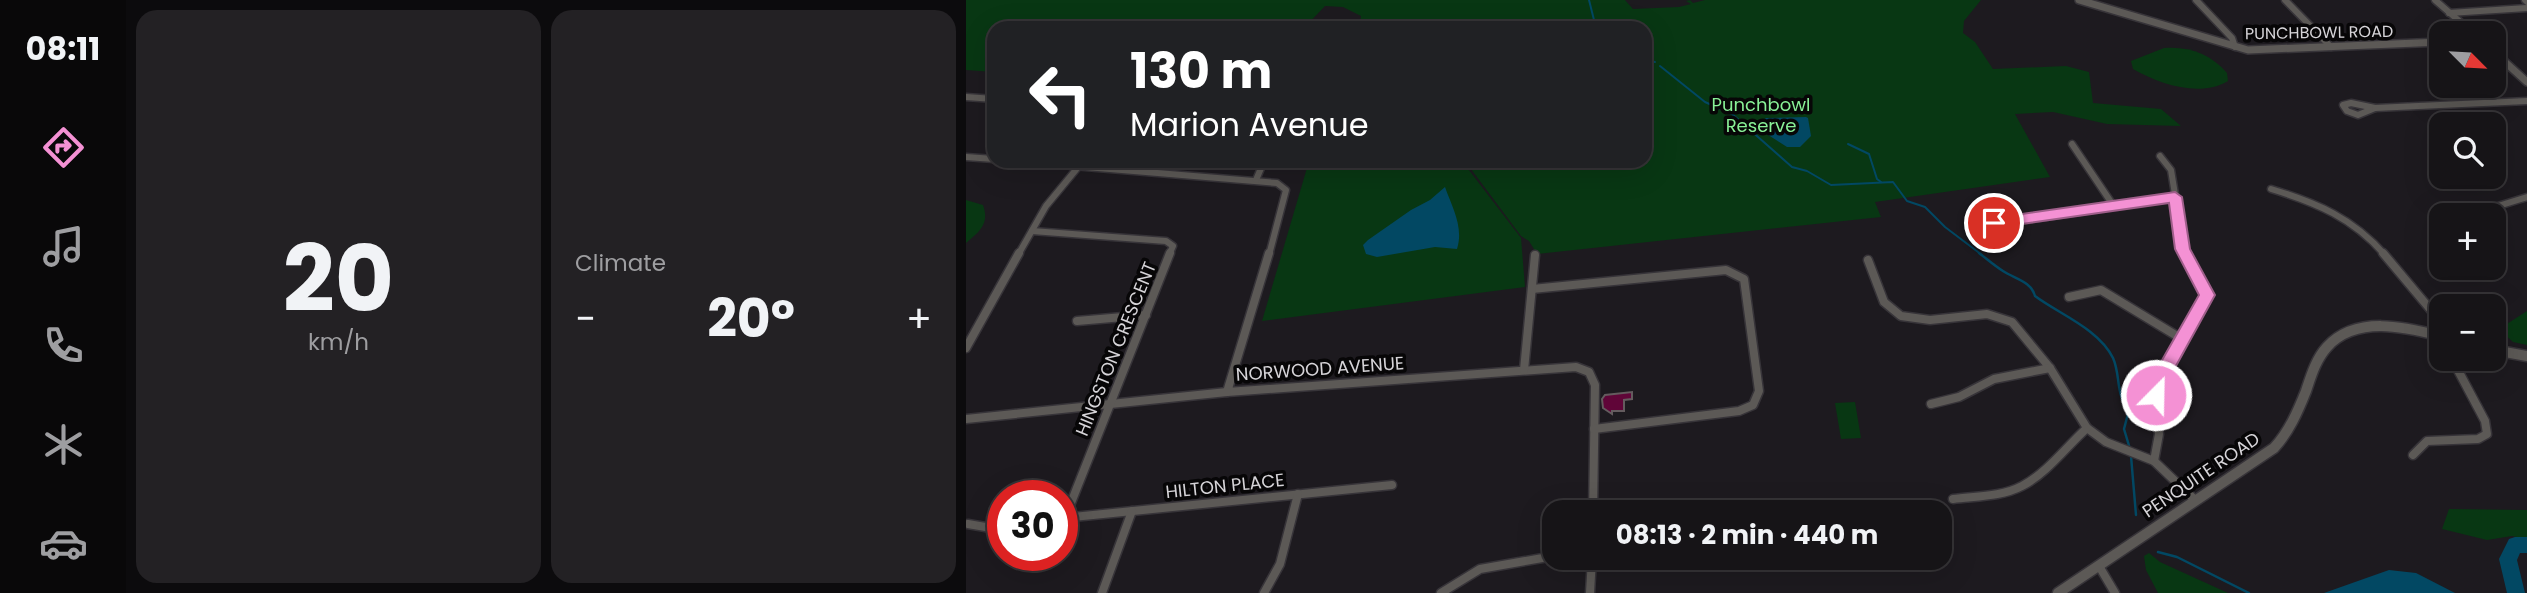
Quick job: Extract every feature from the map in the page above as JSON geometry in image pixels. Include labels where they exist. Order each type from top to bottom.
[{"type":"street","name":"PUNCHBOWL ROAD","points":[[2079,0],[2224,44],[2257,50],[2429,43]]},
{"type":"street","points":[[2196,0],[2235,42],[2235,47]]},
{"type":"street","points":[[2285,0],[2331,47]]},
{"type":"street","points":[[2435,0],[2459,21]]},
{"type":"street","points":[[2449,13],[2527,8]]},
{"type":"street","points":[[2224,44],[2226,33]]},
{"type":"street","points":[[2506,63],[2527,82]]},
{"type":"street","points":[[966,97],[987,98]]},
{"type":"street","points":[[2375,108],[2527,101]]},
{"type":"street","points":[[2071,144],[2113,205]]},
{"type":"street","points":[[2154,461],[2159,434],[2155,414],[2156,395],[2163,374],[2207,295],[2183,249],[2171,170],[2160,156]]},
{"type":"street","points":[[966,157],[987,158]]},
{"type":"street","points":[[966,348],[1046,206],[1077,168]]},
{"type":"street","name":"NORWOOD AVENUE","points":[[1104,168],[1256,180],[1277,183],[1286,190],[1227,392],[1576,367],[1589,372],[1595,384],[1593,500]]},
{"type":"street","points":[[1256,180],[1261,168]]},
{"type":"street","points":[[2271,189],[2325,208],[2356,227],[2429,309]]},
{"type":"street","points":[[1982,227],[2175,197]]},
{"type":"street","points":[[2506,204],[2527,197]]},
{"type":"street","name":"HINGSTON CRESCENT","points":[[1031,231],[1170,243],[1172,250],[1078,482]]},
{"type":"street","points":[[1524,370],[1535,255]]},
{"type":"street","points":[[1868,260],[1884,302],[1894,313],[1920,320],[1987,314],[2004,317],[2021,331],[2050,368],[2087,428],[2106,442],[2154,461],[2195,500]]},
{"type":"street","points":[[1532,289],[1726,270],[1744,279],[1759,391],[1753,405],[1739,411],[1594,429]]},
{"type":"street","points":[[2069,297],[2101,290],[2182,339]]},
{"type":"street","points":[[1077,321],[1146,315]]},
{"type":"street","name":"PENQUITE ROAD","points":[[2058,593],[2282,440],[2321,356],[2337,339],[2360,329],[2387,326],[2429,333]]},
{"type":"street","points":[[2506,352],[2527,356]]},
{"type":"street","points":[[1931,404],[1959,397],[1994,379],[2050,368]]},
{"type":"street","points":[[2413,455],[2427,440],[2478,439],[2487,434],[2485,421],[2458,371]]},
{"type":"street","points":[[966,419],[1227,392]]},
{"type":"street","points":[[1953,499],[2021,486],[2039,474],[2087,428]]},
{"type":"street","name":"HILTON PLACE","points":[[1078,516],[1392,485]]},
{"type":"street","points":[[1264,593],[1280,564],[1298,494]]},
{"type":"street","points":[[1102,593],[1132,511]]},
{"type":"street","points":[[968,524],[987,527]]},
{"type":"street","points":[[1441,593],[1480,569],[1542,558]]},
{"type":"street","points":[[2099,566],[2115,593]]},
{"type":"street","points":[[1590,593],[1591,570]]},
{"type":"green space","name":"Punchbowl Reserve","points":[[966,0],[1625,0],[1633,9],[1679,7],[1691,4],[1686,1],[1690,0],[1693,3],[1705,0],[1981,0],[1964,21],[1963,33],[1975,42],[1993,69],[2066,66],[2089,72],[2093,103],[2161,109],[2181,126],[2107,124],[2053,112],[2015,114],[2050,177],[1875,202],[1881,217],[1537,254],[1470,168],[1652,168],[1652,21],[1360,21],[1361,16],[1343,7],[1325,6],[1311,21],[987,21],[987,72],[966,70]]},
{"type":"green space","points":[[2164,48],[2182,48],[2207,56],[2227,73],[2228,81],[2217,86],[2192,89],[2155,80],[2133,69],[2131,61]]},
{"type":"green space","points":[[1307,168],[1467,168],[1521,238],[1525,287],[1262,321]]},
{"type":"green space","points":[[966,200],[983,205],[985,217],[979,231],[966,243]]},
{"type":"green space","points":[[2527,311],[2527,345],[2513,342],[2506,336],[2506,324]]},
{"type":"green space","points":[[1855,402],[1861,438],[1841,439],[1835,403]]},
{"type":"green space","points":[[2449,509],[2527,510],[2527,539],[2512,536],[2487,540],[2442,529]]},
{"type":"green space","points":[[2149,553],[2160,562],[2228,593],[2158,593],[2146,570],[2144,556]]},
{"type":"water","points":[[1806,117],[1811,136],[1800,147],[1787,147],[1765,133],[1763,120],[1766,118]]},
{"type":"water","points":[[1445,187],[1458,225],[1457,249],[1435,247],[1377,257],[1366,254],[1363,245],[1368,240],[1430,200]]},
{"type":"water","points":[[2389,570],[2416,573],[2455,593],[2324,593]]},
{"type":"building","points":[[1632,392],[1632,399],[1624,400],[1624,411],[1612,411],[1612,414],[1603,408],[1602,399],[1605,395]]},
{"type":"waterway","points":[[1589,0],[1594,21]]},
{"type":"waterway","points":[[1660,66],[1705,102],[1732,114],[1792,167],[1807,171],[1831,185],[1893,182],[1907,201],[1925,207],[1945,227],[1982,255]]},
{"type":"waterway","points":[[1848,144],[1869,154],[1877,179],[1881,182]]},
{"type":"waterway","points":[[1979,253],[2030,287],[2035,296],[2088,330],[2107,348],[2113,358],[2122,398],[2129,410],[2124,429],[2130,449]]},
{"type":"waterway","points":[[2131,456],[2136,515]]},
{"type":"waterway","points":[[2516,593],[2508,559],[2515,545],[2527,545]]},
{"type":"waterway","points":[[2158,552],[2177,557],[2249,593]]},
{"type":"route","points":[[1994,223],[2175,197],[2183,249],[2207,291],[2207,297],[2163,374],[2156,395]]}]
